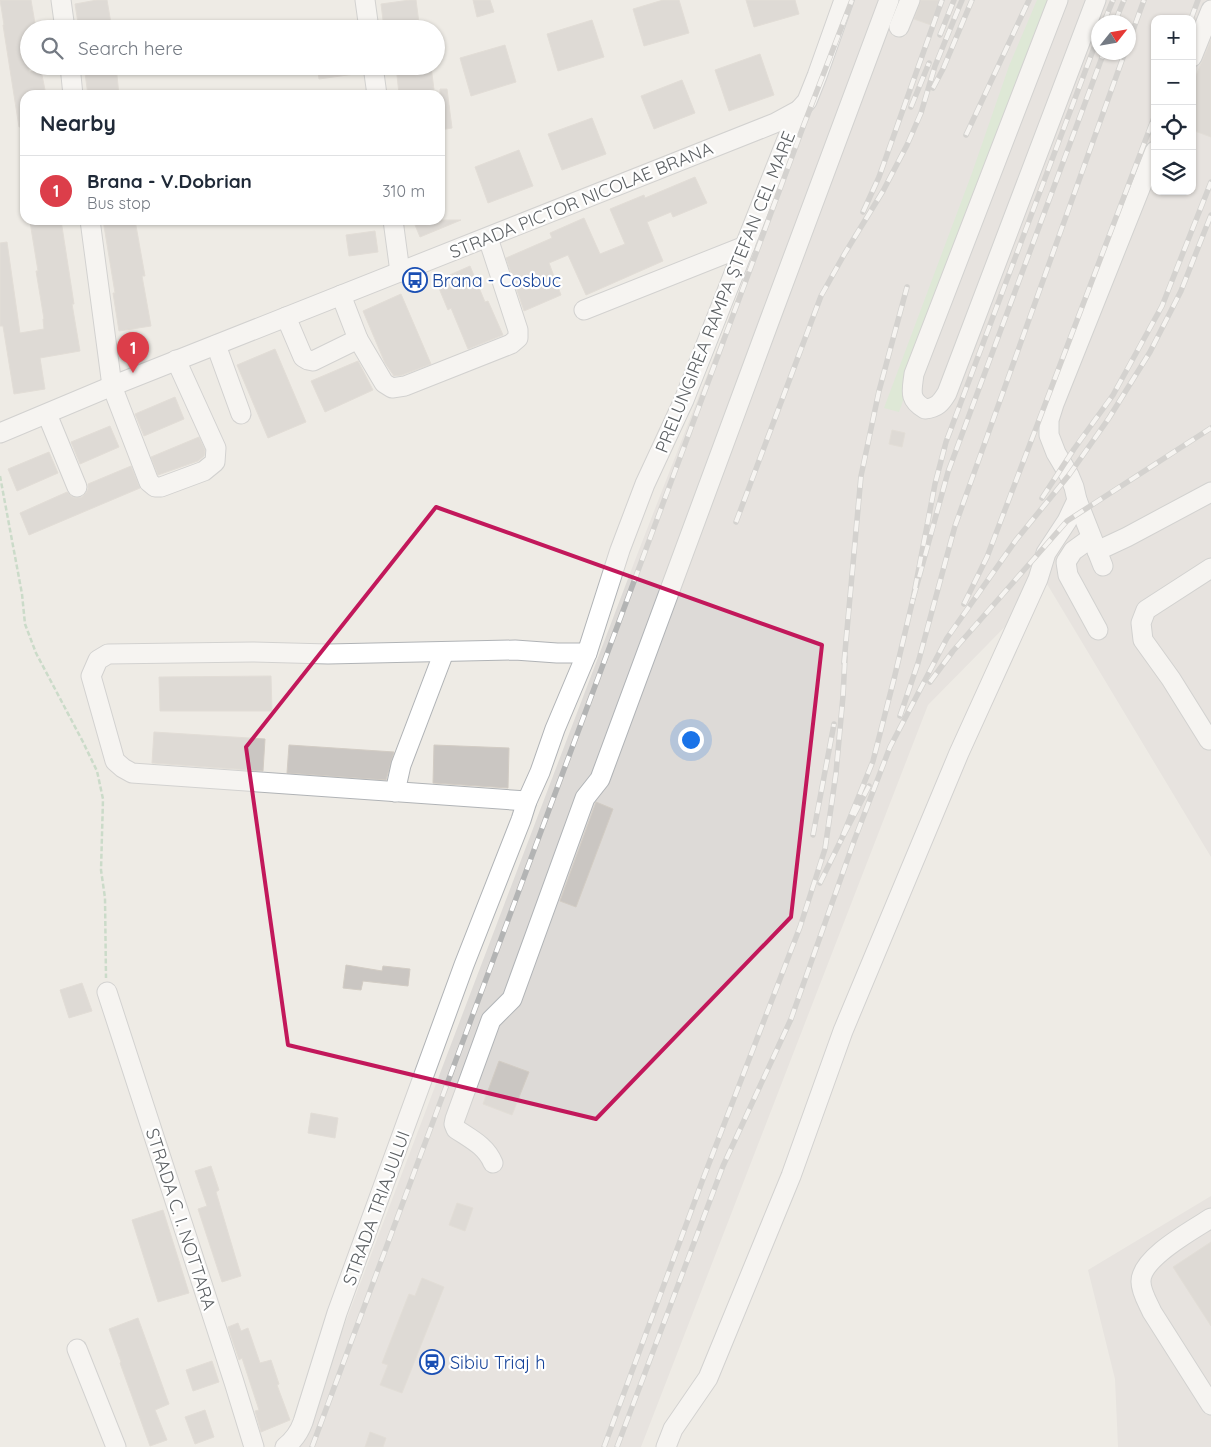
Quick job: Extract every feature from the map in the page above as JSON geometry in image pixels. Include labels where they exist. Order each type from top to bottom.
[{"type":"street","points":[[61,0],[64,20]]},
{"type":"street","points":[[365,0],[368,20]]},
{"type":"street","name":"PRELUNGIREA RAMPA ȘTEFAN CEL MARE","points":[[527,801],[587,653],[620,550],[645,484],[684,400],[799,110],[807,101],[844,0]]},
{"type":"street","points":[[493,1163],[490,1155],[484,1148],[456,1129],[454,1119],[491,1020],[512,998],[585,798],[600,779],[890,0]]},
{"type":"street","points":[[900,27],[910,0]]},
{"type":"street","points":[[1058,0],[914,374],[912,398],[924,409],[934,408],[942,402],[948,392],[1096,0]]},
{"type":"street","points":[[1196,47],[1211,10]]},
{"type":"street","points":[[71,75],[73,90]]},
{"type":"street","points":[[374,75],[376,90]]},
{"type":"street","name":"STRADA PICTOR NICOLAE BRANA","points":[[0,433],[176,360],[775,123],[799,110]]},
{"type":"street","points":[[1097,552],[1069,475],[1056,453],[1049,435],[1049,420],[1151,161]]},
{"type":"street","points":[[91,225],[112,386],[149,482],[155,487],[161,487],[204,471],[215,462],[216,448],[176,360]]},
{"type":"street","points":[[394,225],[400,272]]},
{"type":"street","points":[[341,295],[358,339],[384,383],[392,388],[405,386],[511,344],[518,338],[518,330],[488,238]]},
{"type":"street","points":[[584,310],[745,246]]},
{"type":"street","points":[[286,317],[303,357],[308,360],[313,361],[358,339]]},
{"type":"street","points":[[216,345],[241,414]]},
{"type":"street","points":[[47,414],[77,487]]},
{"type":"street","points":[[1098,630],[1068,575],[1066,562],[1073,551],[1097,552],[1211,492]]},
{"type":"street","points":[[666,1447],[673,1429],[708,1378],[791,1176],[846,1022],[959,753],[1038,580],[1046,553],[1067,521],[1077,500]]},
{"type":"street","points":[[1209,740],[1171,679],[1143,640],[1141,623],[1146,610],[1211,568]]},
{"type":"street","points":[[527,801],[132,773],[115,761],[91,676],[98,660],[108,654],[252,652],[328,654],[515,650],[587,653]]},
{"type":"street","points":[[395,792],[401,765],[444,652]]},
{"type":"street","name":"STRADA TRIAJULUI","points":[[284,1447],[299,1433],[335,1320],[464,966],[527,801]]},
{"type":"street","name":"STRADA C. I. NOTTARA","points":[[106,992],[254,1447]]},
{"type":"street","points":[[1211,1218],[1153,1258],[1144,1271],[1141,1282],[1152,1312],[1211,1405]]},
{"type":"street","points":[[77,1350],[116,1447]]},
{"type":"path","points":[[0,476],[22,594],[25,624],[36,654],[83,742],[96,771],[103,799],[101,870],[105,898],[106,992]]},
{"type":"highlighted area","points":[[436,507],[822,645],[791,917],[596,1119],[288,1045],[246,747]]},
{"type":"shaded area","points":[[853,0],[1211,0],[1211,857],[1047,584],[928,705],[641,1447],[298,1447],[637,555]]},
{"type":"shaded area","points":[[1211,1196],[1211,1447],[1118,1447],[1115,1379],[1088,1270]]},
{"type":"green space","points":[[1037,0],[1049,0],[1033,36],[899,412],[884,408],[972,173],[1009,66]]},
{"type":"building","points":[[0,0],[31,0],[34,20],[20,20],[20,75],[42,75],[45,90],[20,90],[20,127],[3,25]]},
{"type":"building","points":[[107,0],[110,20],[78,20],[75,4]]},
{"type":"building","points":[[416,0],[419,20],[383,20],[381,4]]},
{"type":"building","points":[[473,0],[490,0],[494,12],[477,17]]},
{"type":"building","points":[[663,0],[679,0],[689,33],[644,46],[633,9]]},
{"type":"building","points":[[746,0],[795,0],[799,14],[754,27]]},
{"type":"building","points":[[921,0],[940,0],[931,25],[914,19]]},
{"type":"building","points":[[592,20],[604,57],[558,71],[547,34]]},
{"type":"building","points":[[1211,40],[1211,137],[1196,131],[1196,76]]},
{"type":"building","points":[[505,45],[516,82],[471,96],[460,58]]},
{"type":"building","points":[[760,54],[774,95],[729,111],[715,70]]},
{"type":"building","points":[[85,75],[117,75],[118,90],[87,90]]},
{"type":"building","points":[[318,75],[348,75],[319,79]]},
{"type":"building","points":[[397,75],[432,75],[434,90],[399,90]]},
{"type":"building","points":[[682,80],[695,113],[654,129],[641,96]]},
{"type":"building","points":[[447,89],[452,128],[445,129],[445,90],[440,90]]},
{"type":"building","points":[[592,118],[606,154],[562,170],[548,134]]},
{"type":"building","points":[[519,150],[533,186],[488,203],[475,167]]},
{"type":"building","points":[[695,177],[707,203],[673,217],[671,212],[647,222],[663,261],[586,295],[568,255],[549,263],[561,295],[524,311],[506,258],[552,238],[550,233],[584,218],[600,254],[625,244],[610,209],[644,195],[645,198]]},
{"type":"building","points":[[445,220],[461,220],[420,237],[415,225],[445,225]]},
{"type":"building","points":[[30,225],[62,225],[80,351],[40,358],[45,389],[14,394],[3,326],[0,326],[0,243],[7,242],[20,333],[44,329],[36,271],[38,271]]},
{"type":"building","points":[[104,225],[136,225],[145,276],[142,276],[151,326],[119,331],[113,293],[115,293]]},
{"type":"building","points":[[375,231],[378,252],[349,256],[346,235]]},
{"type":"building","points":[[470,266],[485,302],[488,301],[503,335],[468,349],[451,308],[448,310],[436,281]]},
{"type":"building","points":[[401,294],[431,364],[402,375],[394,376],[385,363],[363,311]]},
{"type":"building","points":[[275,349],[306,422],[268,438],[237,365]]},
{"type":"building","points":[[358,361],[373,390],[325,412],[311,381]]},
{"type":"building","points":[[175,397],[184,419],[144,436],[135,414]]},
{"type":"building","points":[[110,426],[119,447],[80,464],[71,442]]},
{"type":"building","points":[[892,430],[905,433],[902,447],[889,444]]},
{"type":"building","points":[[199,437],[205,450],[204,456],[198,461],[158,475],[151,457]]},
{"type":"building","points":[[49,452],[58,473],[17,491],[8,469]]},
{"type":"building","points":[[131,466],[140,488],[29,535],[20,513],[67,492],[75,498],[82,497],[88,489],[88,484]]},
{"type":"building","points":[[271,676],[272,711],[160,711],[159,677]]},
{"type":"building","points":[[154,732],[265,739],[263,771],[152,763]]},
{"type":"building","points":[[289,745],[394,752],[386,780],[287,773]]},
{"type":"building","points":[[434,745],[509,748],[508,788],[433,783]]},
{"type":"building","points":[[596,802],[613,809],[576,907],[560,901]]},
{"type":"building","points":[[346,965],[382,971],[383,966],[410,969],[408,986],[363,981],[361,990],[343,988]]},
{"type":"building","points":[[82,983],[92,1011],[69,1018],[60,990]]},
{"type":"building","points":[[499,1061],[529,1072],[512,1115],[483,1104]]},
{"type":"building","points":[[311,1113],[338,1118],[335,1138],[308,1133]]},
{"type":"building","points":[[211,1166],[219,1190],[216,1192],[241,1276],[222,1282],[198,1209],[207,1206],[195,1171]]},
{"type":"building","points":[[457,1203],[473,1208],[465,1231],[449,1225]]},
{"type":"building","points":[[163,1210],[189,1293],[158,1302],[132,1220]]},
{"type":"building","points":[[1211,1242],[1211,1326],[1173,1267]]},
{"type":"building","points":[[422,1278],[444,1287],[402,1393],[380,1385],[388,1365],[382,1363],[409,1294],[415,1296]]},
{"type":"building","points":[[138,1318],[169,1404],[155,1410],[167,1440],[150,1446],[109,1329]]},
{"type":"building","points":[[238,1323],[241,1331],[248,1328],[260,1363],[271,1360],[279,1384],[277,1385],[290,1420],[261,1432],[255,1411],[259,1410],[242,1358],[239,1360],[228,1327]]},
{"type":"building","points":[[212,1361],[219,1382],[193,1391],[186,1370]]},
{"type":"building","points":[[205,1410],[214,1437],[195,1444],[185,1417]]},
{"type":"building","points":[[370,1432],[386,1438],[383,1447],[365,1447]]},
{"type":"railway","points":[[312,1447],[803,127],[852,0]]},
{"type":"railway","points":[[863,212],[879,177],[942,0]]},
{"type":"railway","points":[[940,35],[954,0]]},
{"type":"railway","points":[[736,522],[821,296],[883,191],[907,145],[921,113],[935,66],[962,0]]},
{"type":"railway","points":[[933,88],[972,0]]},
{"type":"railway","points":[[966,135],[1029,0]]},
{"type":"railway","points":[[1107,15],[1113,0]]},
{"type":"railway","points":[[1118,15],[1124,0]]},
{"type":"railway","points":[[1136,22],[1144,0]]},
{"type":"railway","points":[[1192,15],[1198,0]]},
{"type":"railway","points":[[1091,56],[946,442],[935,484],[913,599],[948,472],[1101,60]]},
{"type":"railway","points":[[900,716],[918,663],[955,526],[1122,60]]},
{"type":"railway","points":[[911,107],[929,63]]},
{"type":"railway","points":[[964,604],[987,557],[1151,126]]},
{"type":"railway","points":[[1042,498],[1113,395],[1162,306],[1211,182]]},
{"type":"railway","points":[[617,1447],[723,1166],[791,1019],[854,841],[890,747],[947,638],[1016,540],[1069,475],[1109,418],[1150,352],[1181,291],[1211,215]]},
{"type":"railway","points":[[844,663],[861,476],[879,391],[907,287]]},
{"type":"railway","points":[[930,682],[953,651],[1067,521],[1211,428]]},
{"type":"railway","points":[[869,786],[841,840],[873,761],[913,599]]},
{"type":"railway","points":[[604,1447],[703,1179],[800,927],[825,849],[836,773],[845,657]]},
{"type":"railway","points":[[813,835],[834,724]]},
{"type":"railway","points":[[820,883],[841,840]]},
{"type":"place","name":"Brana - Cosbuc","points":[[415,280]]},
{"type":"place","name":"Brana - V.Dobrian","points":[[133,373]]},
{"type":"place","name":"Sibiu Triaj h","points":[[432,1362]]}]
